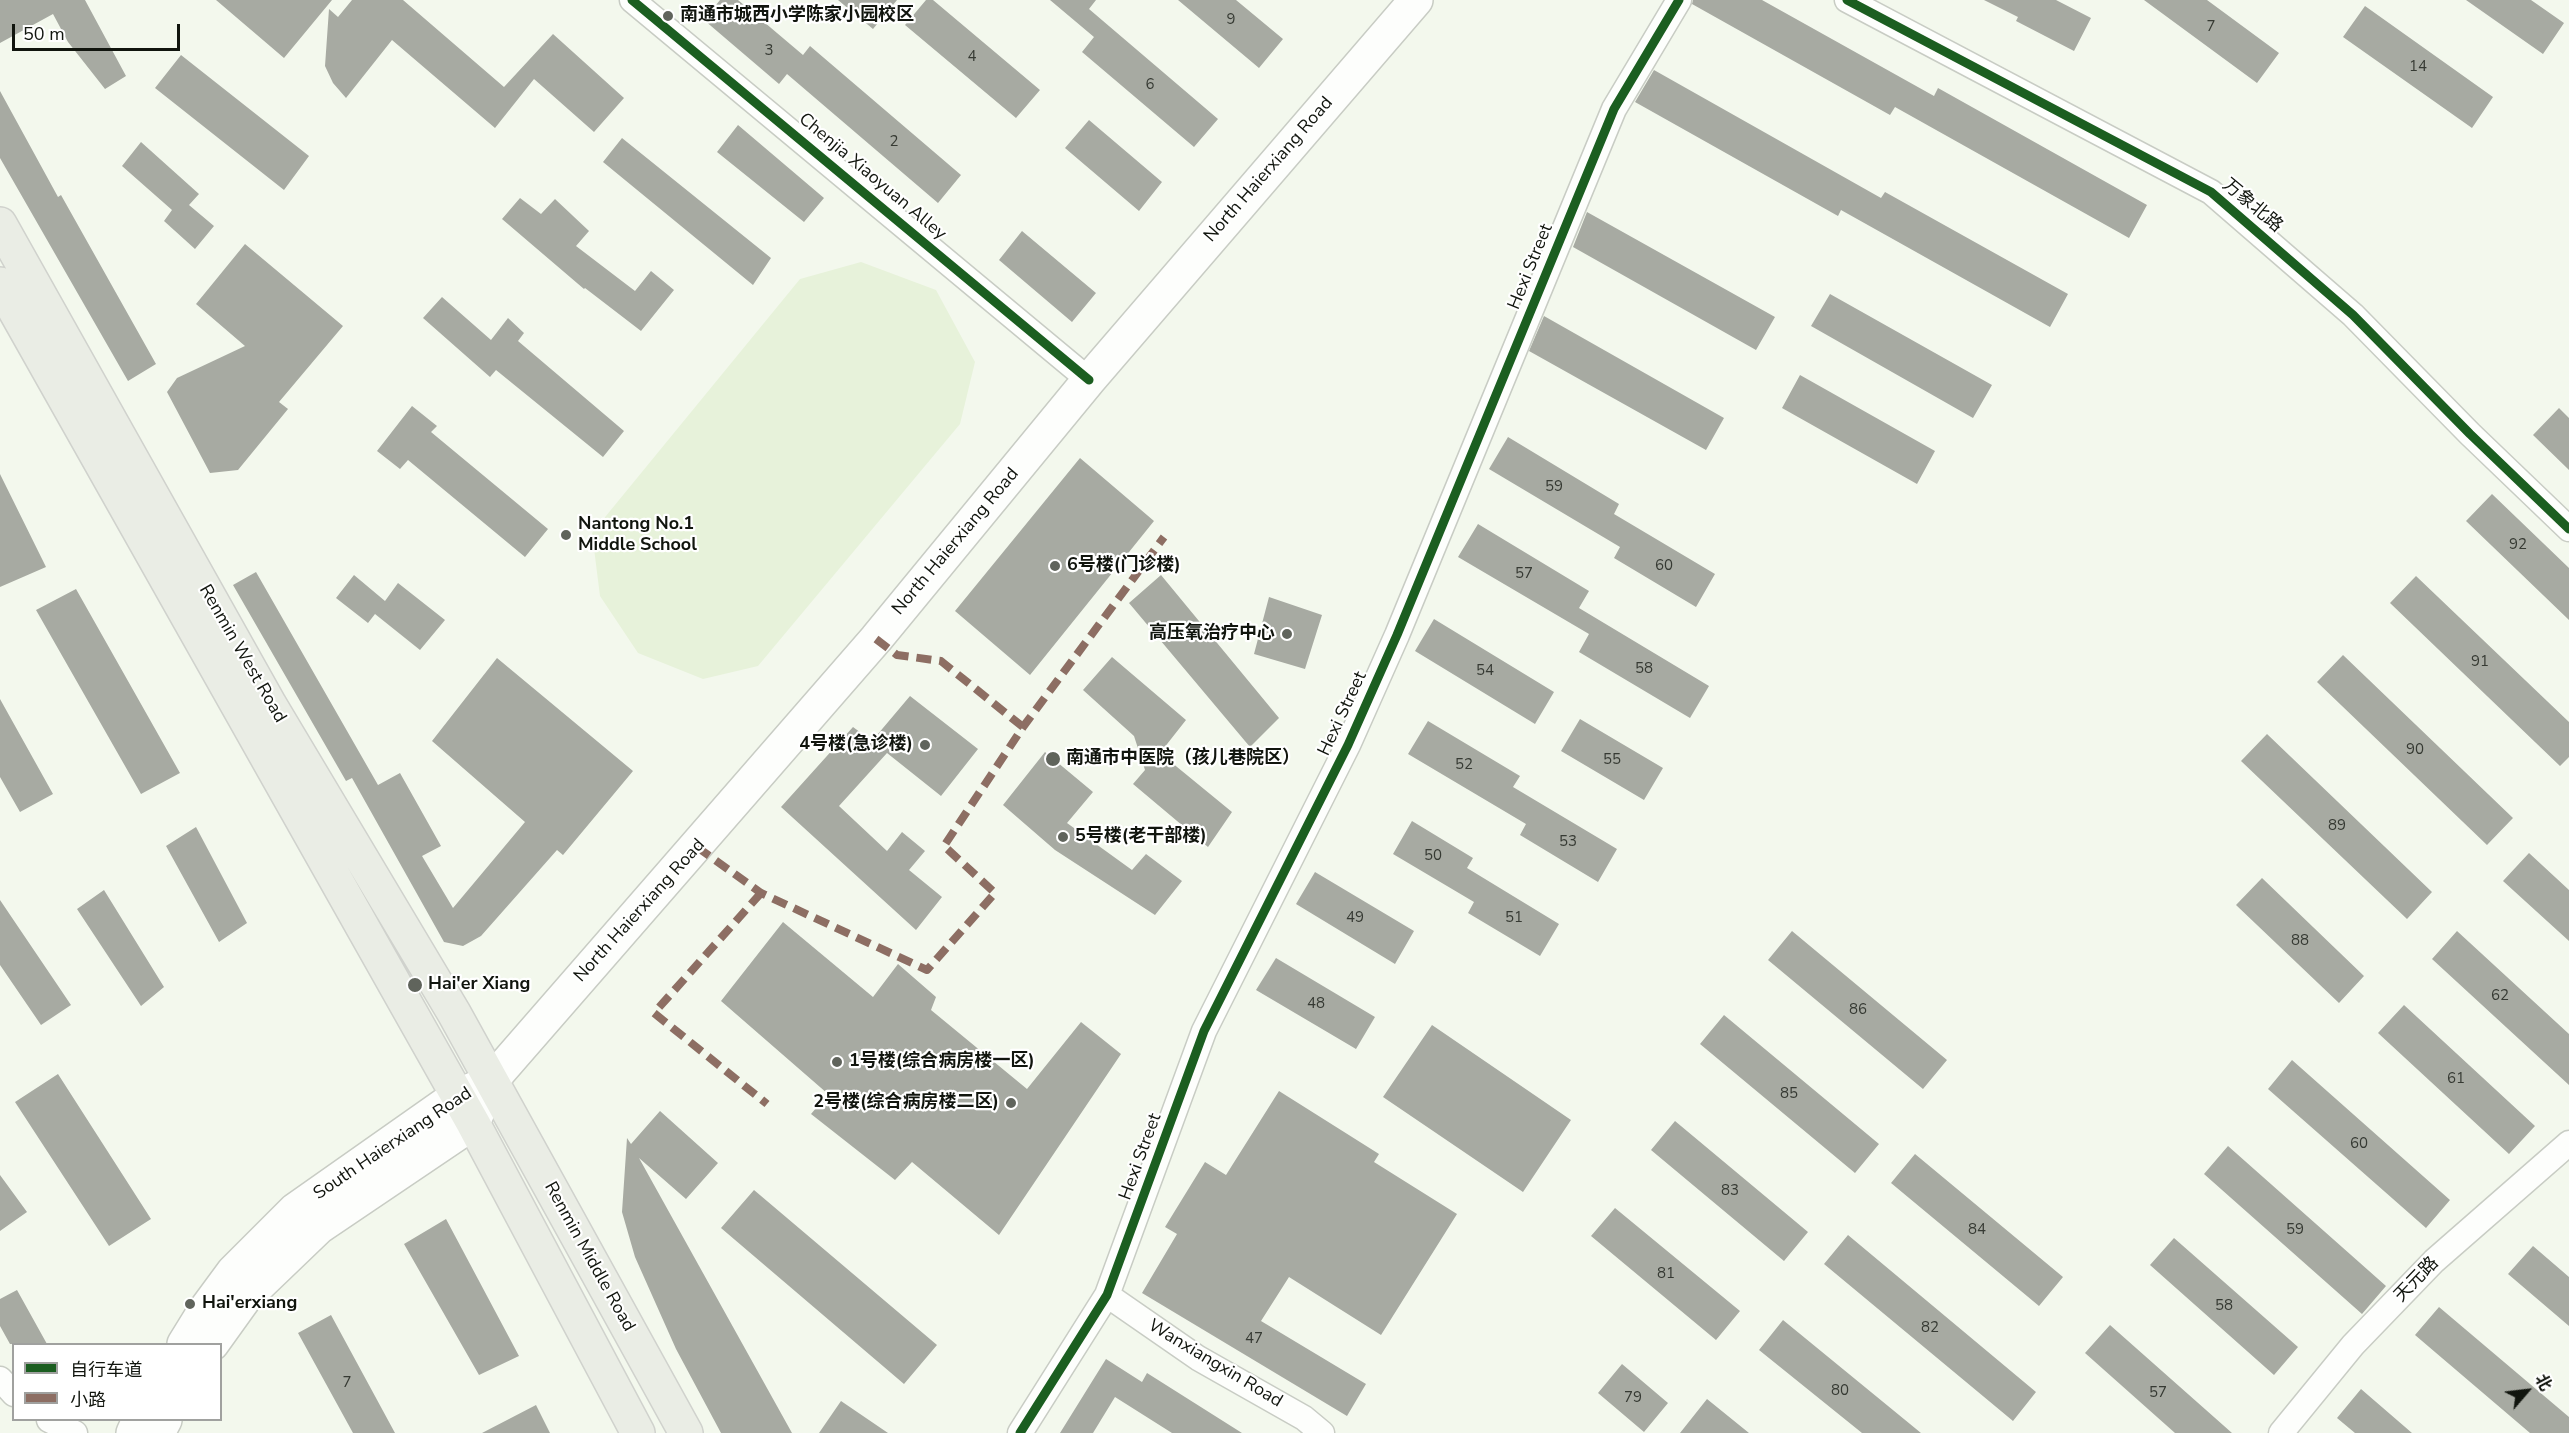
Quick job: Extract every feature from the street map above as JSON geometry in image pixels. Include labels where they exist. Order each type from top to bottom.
[{"type":"main road","name":"North Haierxiang Road","points":[[492,1080],[876,639],[1089,380],[1416,0]]},
{"type":"main road","name":"Renmin West Road","points":[[0,224],[270,705],[492,1080]]},
{"type":"main road","name":"Renmin West Road","points":[[0,284],[247,718],[465,1110]]},
{"type":"main road","name":"South Haierxiang Road","points":[[213,1343],[245,1298],[319,1227],[465,1110],[492,1080]]},
{"type":"main road","name":"Renmin Middle Road","points":[[492,1080],[686,1433]]},
{"type":"main road","name":"South Haierxiang Road","points":[[185,1343],[233,1272],[295,1210],[465,1110]]},
{"type":"main road","name":"Renmin Middle Road","points":[[465,1110],[638,1433]]},
{"type":"street","name":"Chenjia Xiaoyuan Alley","points":[[632,0],[1089,380]]},
{"type":"street","name":"Hexi Street","points":[[1020,1433],[1107,1295],[1204,1031],[1348,745],[1393,645],[1614,109],[1679,0]]},
{"type":"street","name":"万象北路","points":[[1847,0],[2211,192],[2354,315],[2470,434],[2569,529]]},
{"type":"street","name":"天元路","points":[[2284,1432],[2353,1346],[2434,1261],[2569,1143]]},
{"type":"street","name":"Wanxiangxin Road","points":[[1107,1295],[1198,1358],[1304,1418],[1322,1433]]},
{"type":"street","points":[[0,1379],[12,1392]]},
{"type":"street","points":[[53,1421],[75,1433]]},
{"type":"green space","points":[[861,262],[936,290],[975,362],[960,424],[758,666],[703,679],[638,653],[600,596],[592,533],[800,279]]},
{"type":"building","points":[[0,0],[85,0],[126,76],[105,89],[68,42],[53,14],[0,43]]},
{"type":"building","points":[[216,0],[332,0],[284,58]]},
{"type":"building","points":[[352,0],[403,0],[504,87],[553,34],[624,98],[594,132],[534,79],[495,128],[392,40],[346,98],[333,83],[325,66],[329,9],[338,17]]},
{"type":"building","points":[[720,0],[738,0],[803,55],[810,46],[961,175],[938,203],[787,74],[779,84],[704,20]]},
{"type":"building","points":[[838,0],[897,0],[873,29]]},
{"type":"building","points":[[926,0],[933,0],[1040,90],[1016,118],[905,25]]},
{"type":"building","points":[[1050,0],[1096,0],[1089,9],[1218,119],[1194,147],[1082,52],[1094,37]]},
{"type":"building","points":[[1178,0],[1236,0],[1283,39],[1259,68]]},
{"type":"building","points":[[1693,0],[1762,0],[1934,96],[1938,88],[2147,205],[2129,238],[1895,107],[1890,115],[1692,4]]},
{"type":"building","points":[[1984,0],[2056,0],[2091,18],[2074,51],[2016,21],[2018,17]]},
{"type":"building","points":[[2144,0],[2207,0],[2279,53],[2257,83]]},
{"type":"building","points":[[2466,0],[2531,0],[2564,23],[2543,54]]},
{"type":"building","points":[[2365,6],[2493,97],[2472,128],[2343,37]]},
{"type":"building","points":[[181,55],[309,156],[284,190],[155,88]]},
{"type":"building","points":[[1654,70],[1881,198],[1885,192],[2068,294],[2050,327],[1841,210],[1838,216],[1635,102]]},
{"type":"building","points":[[0,91],[58,197],[61,195],[156,364],[128,381],[0,158]]},
{"type":"building","points":[[1089,120],[1162,182],[1139,211],[1065,148]]},
{"type":"building","points":[[738,125],[824,198],[804,222],[717,152]]},
{"type":"building","points":[[622,138],[771,258],[753,285],[603,162]]},
{"type":"building","points":[[141,142],[199,194],[189,205],[214,226],[195,249],[164,221],[172,210],[122,166]]},
{"type":"building","points":[[520,198],[541,214],[555,199],[589,231],[576,246],[635,291],[651,271],[674,290],[641,331],[584,289],[502,219]]},
{"type":"building","points":[[1587,212],[1775,317],[1756,350],[1573,247]]},
{"type":"building","points":[[1022,231],[1096,293],[1072,322],[999,260]]},
{"type":"building","points":[[245,244],[343,326],[279,402],[288,409],[238,470],[210,473],[167,392],[177,378],[245,346],[196,304]]},
{"type":"building","points":[[1830,294],[1992,385],[1973,418],[1811,326]]},
{"type":"building","points":[[442,297],[491,340],[508,318],[524,333],[518,341],[624,431],[603,457],[496,370],[490,377],[423,318]]},
{"type":"building","points":[[1544,316],[1724,418],[1706,450],[1529,351]]},
{"type":"building","points":[[1800,375],[1935,451],[1917,484],[1782,408]]},
{"type":"building","points":[[412,406],[437,426],[431,432],[548,529],[525,557],[408,460],[400,469],[377,451]]},
{"type":"building","points":[[2559,408],[2569,418],[2569,470],[2533,435]]},
{"type":"building","points":[[1508,437],[1619,504],[1614,514],[1715,574],[1696,607],[1614,558],[1620,547],[1489,469]]},
{"type":"building","name":"6号楼(门诊楼)","points":[[1080,458],[1154,521],[1030,675],[955,611]]},
{"type":"building","points":[[0,474],[46,567],[0,587]]},
{"type":"building","points":[[2492,494],[2569,568],[2569,620],[2466,521]]},
{"type":"building","points":[[1478,524],[1589,591],[1579,608],[1709,686],[1690,718],[1579,652],[1589,634],[1458,557]]},
{"type":"building","points":[[256,572],[378,785],[400,773],[441,846],[422,856],[453,908],[525,822],[432,741],[497,658],[633,771],[563,855],[557,850],[481,936],[463,946],[444,942],[352,778],[346,781],[233,585]]},
{"type":"building","points":[[354,575],[385,601],[398,583],[445,620],[420,650],[375,614],[368,623],[336,598]]},
{"type":"building","points":[[1161,575],[1279,718],[1250,747],[1129,603]]},
{"type":"building","points":[[2416,576],[2569,722],[2569,757],[2560,766],[2390,603]]},
{"type":"building","points":[[76,589],[180,773],[141,794],[36,610]]},
{"type":"building","name":"高压氧治疗中心","points":[[1269,597],[1322,615],[1305,669],[1254,654]]},
{"type":"building","points":[[1434,619],[1554,692],[1535,724],[1415,651]]},
{"type":"building","points":[[2343,655],[2513,818],[2487,845],[2317,682]]},
{"type":"building","points":[[1112,657],[1186,720],[1160,753],[1232,812],[1208,847],[1133,784],[1145,770],[1134,736],[1083,690]]},
{"type":"building","points":[[910,696],[978,749],[941,796],[887,753],[839,806],[887,851],[902,832],[925,851],[909,870],[942,897],[916,930],[781,807],[853,727],[872,741]]},
{"type":"building","points":[[0,699],[53,794],[20,812],[0,777]]},
{"type":"building","points":[[1580,719],[1663,768],[1644,800],[1561,751]]},
{"type":"building","points":[[1428,721],[1520,776],[1513,787],[1617,849],[1598,882],[1520,835],[1526,824],[1408,754]]},
{"type":"building","points":[[2267,734],[2432,892],[2407,919],[2241,761]]},
{"type":"building","name":"5号楼(老干部楼)","points":[[1045,752],[1093,792],[1067,823],[1132,870],[1146,854],[1182,881],[1155,915],[1055,850],[1003,805]]},
{"type":"building","points":[[1412,821],[1473,858],[1467,868],[1559,924],[1540,956],[1468,913],[1474,902],[1393,854]]},
{"type":"building","points":[[196,827],[247,923],[219,942],[166,846]]},
{"type":"building","points":[[2529,853],[2569,890],[2569,941],[2503,881]]},
{"type":"building","points":[[1315,872],[1414,931],[1395,964],[1296,904]]},
{"type":"building","points":[[2262,878],[2364,976],[2339,1003],[2236,905]]},
{"type":"building","points":[[104,890],[164,987],[141,1006],[77,909]]},
{"type":"building","points":[[0,900],[71,1005],[41,1025],[0,965]]},
{"type":"building","points":[[783,922],[873,997],[898,964],[936,997],[931,1010],[1027,1089],[1081,1022],[1121,1054],[999,1235],[912,1162],[895,1180],[811,1114],[828,1094],[721,1001]]},
{"type":"building","points":[[1792,931],[1947,1060],[1923,1089],[1768,960]]},
{"type":"building","points":[[2457,931],[2569,1034],[2569,1085],[2432,959]]},
{"type":"building","points":[[1276,958],[1375,1017],[1356,1049],[1256,990]]},
{"type":"building","points":[[2404,1005],[2535,1126],[2509,1154],[2378,1033]]},
{"type":"building","points":[[1724,1015],[1879,1144],[1855,1173],[1700,1044]]},
{"type":"building","points":[[1432,1025],[1571,1120],[1523,1192],[1383,1097]]},
{"type":"building","points":[[2292,1060],[2450,1200],[2426,1228],[2268,1089]]},
{"type":"building","points":[[58,1074],[151,1219],[109,1246],[15,1102]]},
{"type":"building","points":[[1279,1091],[1379,1154],[1374,1162],[1457,1214],[1381,1335],[1289,1277],[1261,1321],[1366,1384],[1347,1416],[1142,1293],[1177,1234],[1165,1227],[1205,1162],[1226,1175]]},
{"type":"building","points":[[660,1111],[718,1163],[686,1199],[639,1158],[792,1433],[721,1433],[676,1349],[635,1257],[622,1212],[627,1138],[631,1144]]},
{"type":"building","points":[[1675,1121],[1808,1232],[1784,1261],[1651,1150]]},
{"type":"building","points":[[2228,1146],[2386,1286],[2362,1314],[2204,1174]]},
{"type":"building","points":[[1915,1154],[2063,1277],[2039,1306],[1891,1183]]},
{"type":"building","points":[[0,1175],[27,1212],[0,1231]]},
{"type":"building","points":[[754,1190],[937,1345],[904,1384],[721,1228]]},
{"type":"building","points":[[1615,1208],[1740,1311],[1716,1340],[1591,1236]]},
{"type":"building","points":[[446,1219],[519,1356],[479,1375],[404,1244]]},
{"type":"building","points":[[1848,1235],[2036,1392],[2013,1421],[1824,1264]]},
{"type":"building","points":[[2174,1238],[2298,1347],[2274,1375],[2150,1265]]},
{"type":"building","points":[[2533,1246],[2569,1277],[2569,1326],[2508,1274]]},
{"type":"building","points":[[17,1290],[46,1343],[10,1344],[0,1326],[0,1299]]},
{"type":"building","points":[[2439,1307],[2569,1417],[2569,1433],[2530,1433],[2415,1335]]},
{"type":"building","points":[[331,1315],[395,1433],[353,1433],[298,1333]]},
{"type":"building","points":[[1783,1320],[1921,1433],[1862,1433],[1759,1350]]},
{"type":"building","points":[[2110,1325],[2232,1433],[2175,1433],[2085,1353]]},
{"type":"building","points":[[1106,1359],[1142,1382],[1147,1373],[1242,1433],[1172,1433],[1115,1397],[1093,1433],[1060,1433]]},
{"type":"building","points":[[1622,1364],[1668,1403],[1644,1432],[1598,1393]]},
{"type":"building","points":[[2361,1389],[2412,1433],[2355,1433],[2337,1418]]},
{"type":"building","points":[[1707,1399],[1749,1433],[1680,1433]]},
{"type":"building","points":[[841,1401],[888,1433],[819,1433]]},
{"type":"building","points":[[536,1405],[550,1433],[482,1433]]},
{"type":"marked path","points":[[697,847],[761,893],[927,970],[995,893],[944,846],[1023,727],[1164,537]]},
{"type":"marked path","points":[[876,639],[897,655],[941,661],[1023,727]]},
{"type":"marked path","points":[[761,893],[654,1013],[767,1104]]},
{"type":"cycle path","points":[[632,0],[1089,380]]},
{"type":"cycle path","points":[[1020,1433],[1107,1295],[1204,1031],[1348,745],[1397,635],[1614,109],[1679,0]]},
{"type":"cycle path","points":[[1847,0],[2211,192],[2353,315],[2470,434],[2569,529]]},
{"type":"place","name":"南通市城西小学陈家小园校区","points":[[668,16]]},
{"type":"place","name":"Nantong No.1 Middle School","points":[[566,535]]},
{"type":"place","name":"6号楼(门诊楼)","points":[[1055,566]]},
{"type":"place","name":"高压氧治疗中心","points":[[1287,634]]},
{"type":"place","name":"4号楼(急诊楼)","points":[[925,745]]},
{"type":"place","name":"南通市中医院（孩儿巷院区）","points":[[1053,759]]},
{"type":"place","name":"5号楼(老干部楼)","points":[[1063,837]]},
{"type":"place","name":"Hai'er Xiang","points":[[415,985]]},
{"type":"place","name":"1号楼(综合病房楼一区)","points":[[837,1062]]},
{"type":"place","name":"2号楼(综合病房楼二区)","points":[[1011,1103]]},
{"type":"place","name":"Hai'erxiang","points":[[190,1304]]}]
